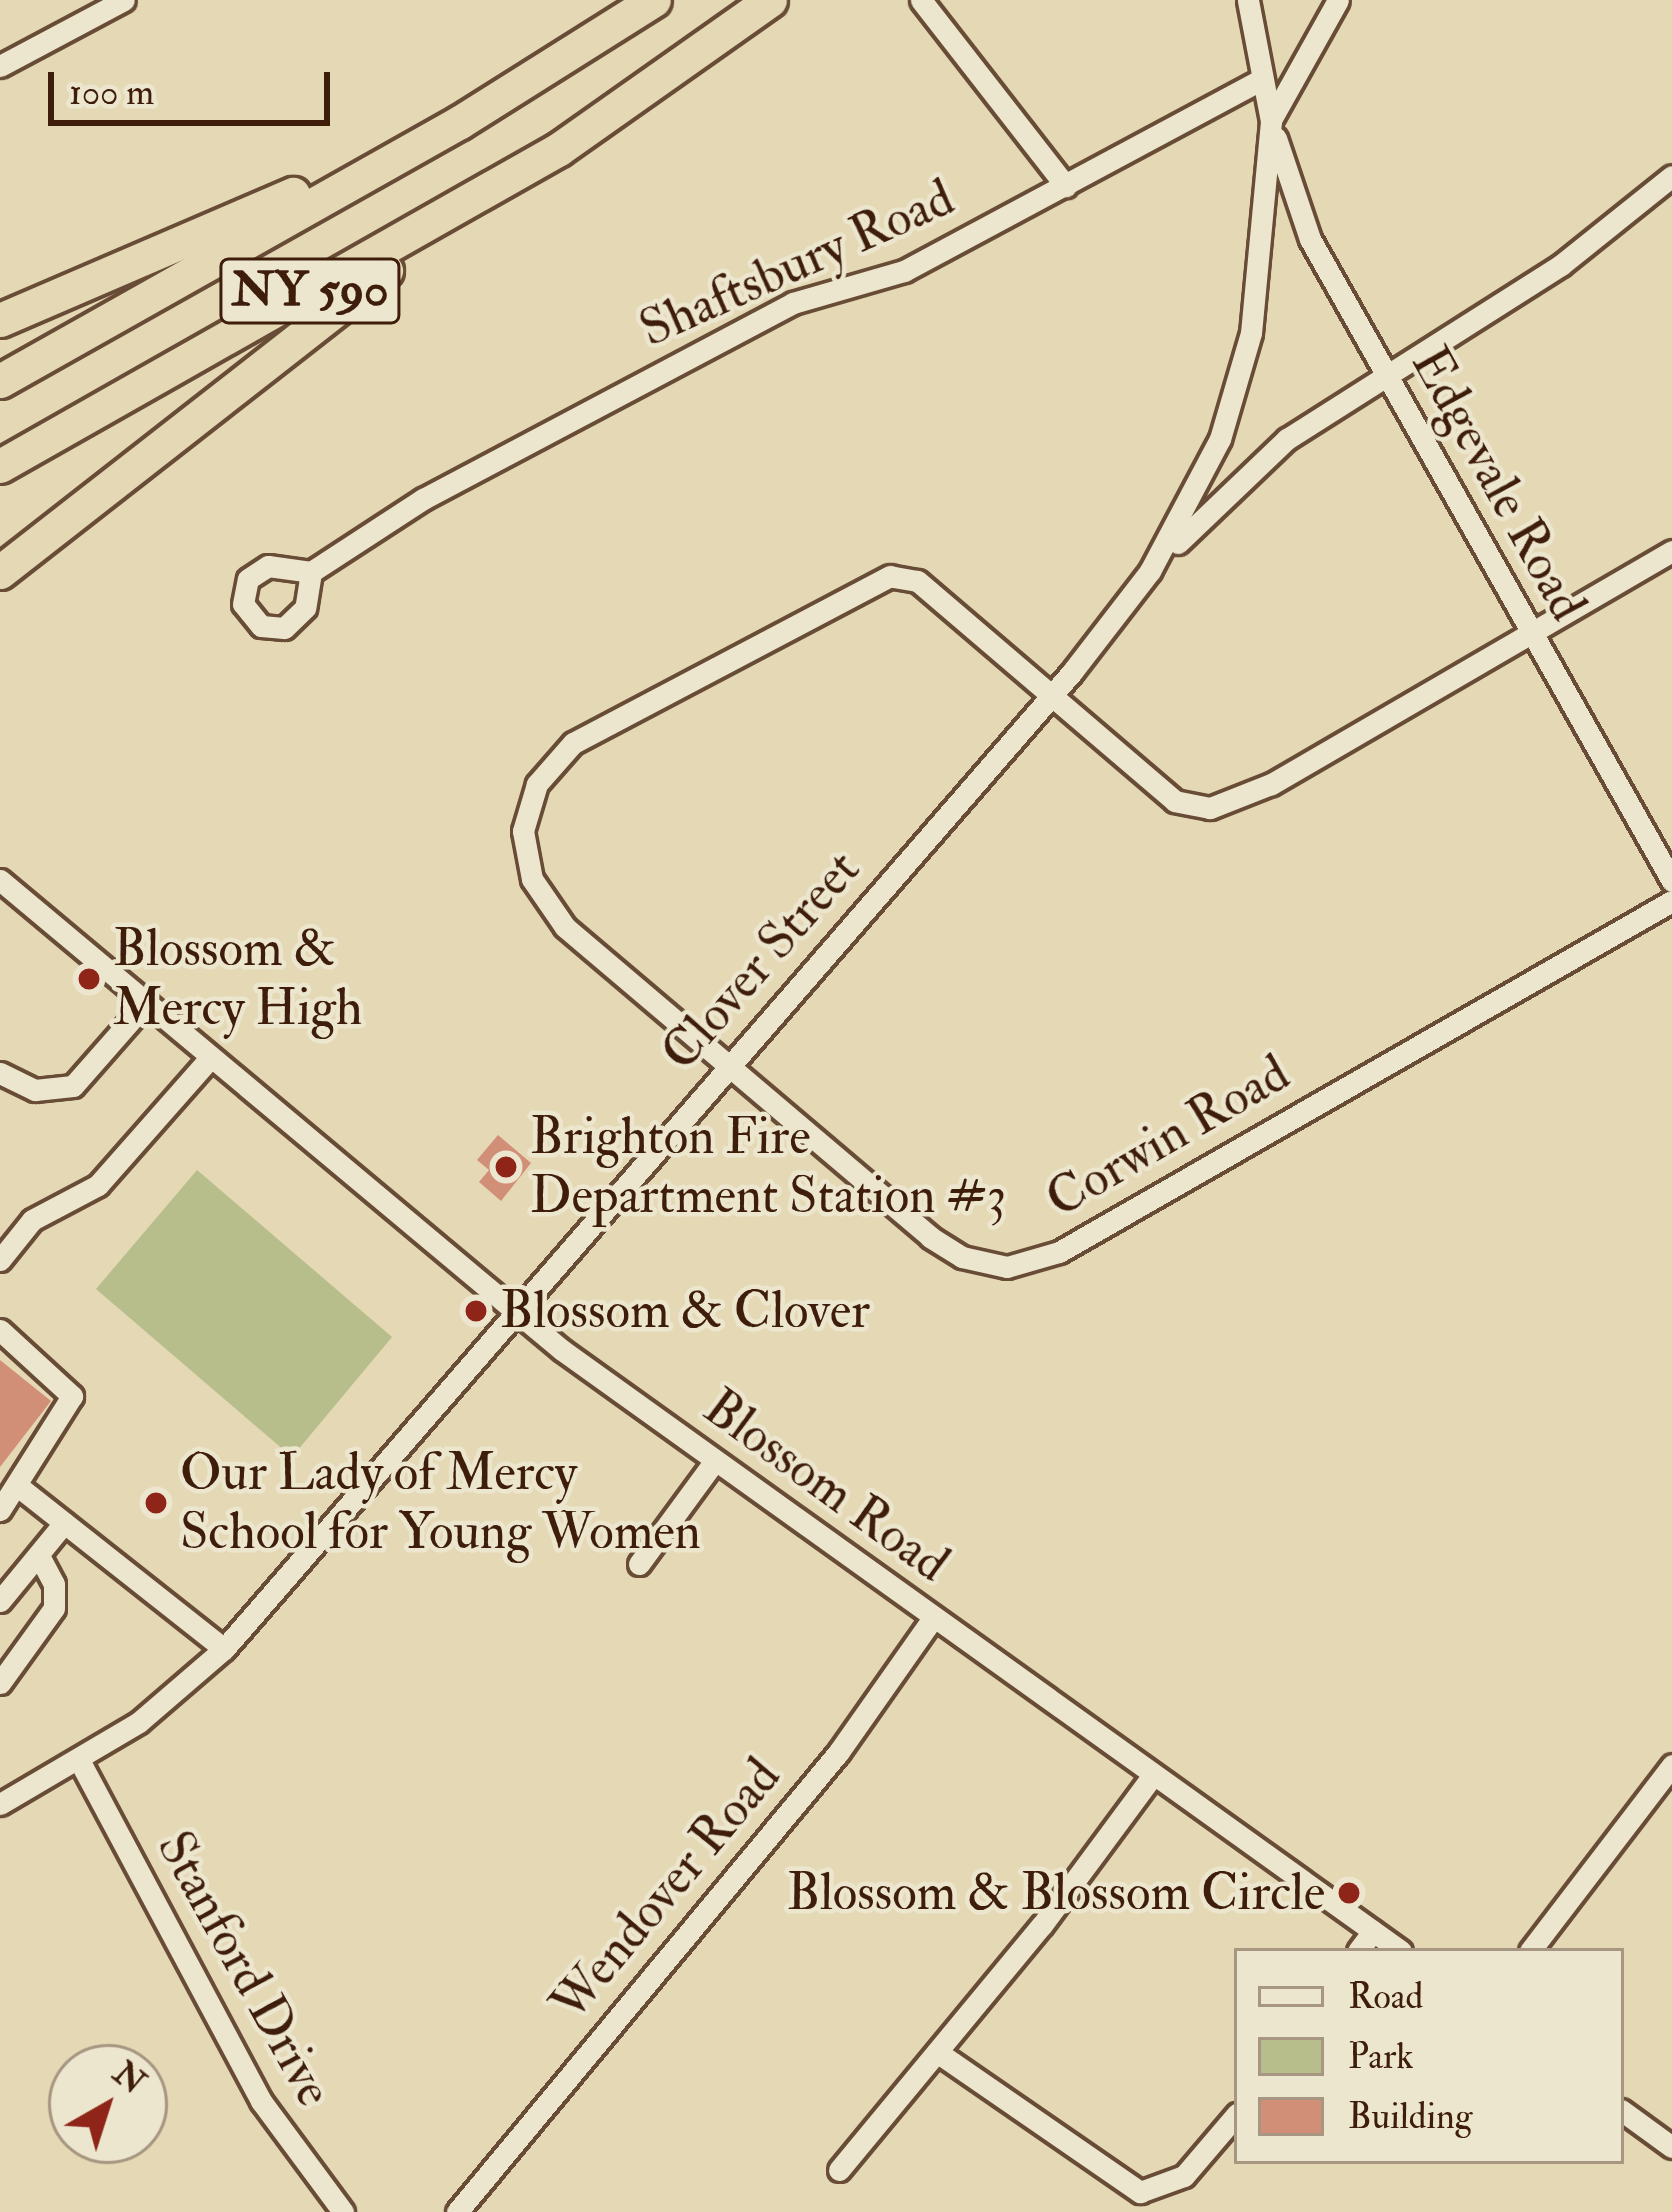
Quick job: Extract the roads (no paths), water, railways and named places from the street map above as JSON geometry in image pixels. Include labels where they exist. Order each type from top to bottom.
[{"type":"highway","name":"NY 590","points":[[0,381],[460,122],[654,0]]},
{"type":"highway","name":"NY 590","points":[[0,466],[617,112],[770,0]]},
{"type":"highway","points":[[0,572],[305,328],[617,112]]},
{"type":"highway","points":[[0,320],[460,122]]},
{"type":"street","points":[[0,66],[124,0]]},
{"type":"street","points":[[921,0],[1066,186]]},
{"type":"street","name":"Clover Street","points":[[0,1804],[158,1709],[224,1649],[1052,695],[1150,571],[1206,472],[1235,394],[1262,258],[1271,121],[1248,0]]},
{"type":"street","points":[[1271,121],[1338,0]]},
{"type":"street","name":"Shaftsbury Road","points":[[311,572],[423,499],[793,303],[904,271],[1262,79]]},
{"type":"street","name":"Edgevale Road","points":[[1271,121],[1310,239],[1672,881]]},
{"type":"street","points":[[1150,571],[1249,471],[1383,372],[1561,265],[1672,176]]},
{"type":"street","name":"Corwin Road","points":[[1672,550],[1271,784],[1210,808],[1175,801],[917,581],[890,576],[557,756],[526,808],[532,879],[566,927],[727,1068],[946,1248],[977,1262],[1020,1266],[1059,1252],[1672,901]]},
{"type":"street","name":"Blossom Road","points":[[0,880],[515,1314],[714,1462],[1397,1948]]},
{"type":"street","points":[[0,1073],[35,1090],[73,1086],[146,1003]]},
{"type":"street","points":[[0,1259],[32,1220],[98,1185],[210,1058]]},
{"type":"street","points":[[0,1330],[72,1396],[19,1487],[0,1510]]},
{"type":"street","points":[[639,1564],[714,1462]]},
{"type":"street","points":[[19,1487],[224,1649]]},
{"type":"street","points":[[0,1601],[64,1523]]},
{"type":"street","points":[[0,1683],[54,1608],[54,1584],[39,1556]]},
{"type":"street","name":"Wendover Road","points":[[457,2212],[838,1753],[933,1618]]},
{"type":"street","name":"Stanford Drive","points":[[79,1760],[261,2101],[343,2212]]},
{"type":"street","points":[[1532,1948],[1672,1766]]},
{"type":"street","points":[[838,2170],[1154,1774]]},
{"type":"street","points":[[1360,1948],[1372,1931]]},
{"type":"street","points":[[937,2051],[1140,2192],[1184,2176],[1234,2118]]},
{"type":"street","points":[[1624,2112],[1672,2147]]},
{"type":"place","name":"Blossom & Mercy High","points":[[89,979]]},
{"type":"place","name":"Brighton Fire Department Station #3","points":[[506,1167]]},
{"type":"place","name":"Blossom & Clover","points":[[476,1311]]},
{"type":"place","name":"Our Lady of Mercy School for Young Women","points":[[156,1503]]},
{"type":"place","name":"Blossom & Blossom Circle","points":[[1349,1893]]}]
